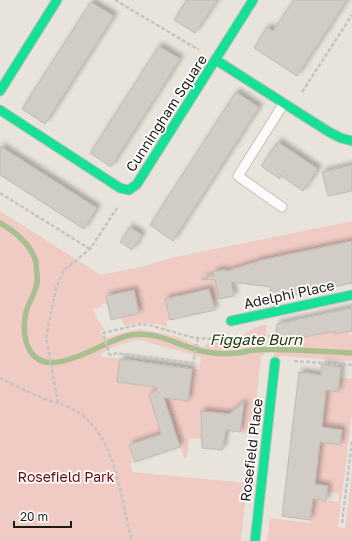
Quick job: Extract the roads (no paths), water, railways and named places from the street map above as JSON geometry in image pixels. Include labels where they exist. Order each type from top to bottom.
[{"type":"street","points":[[0,91],[57,0]]},
{"type":"street","name":"Cunningham Square","points":[[0,110],[120,188],[129,190],[136,184],[253,0]]},
{"type":"street","points":[[216,60],[329,132],[341,138],[352,141]]},
{"type":"street","name":"Adelphi Place","points":[[231,321],[352,295]]},
{"type":"street","name":"Rosefield Place","points":[[255,541],[275,362]]},
{"type":"lane","points":[[282,207],[238,176],[288,105]]},
{"type":"waterway","name":"Figgate Burn","points":[[0,223],[11,230],[25,243],[36,261],[37,282],[35,292],[28,306],[24,323],[24,332],[26,341],[33,355],[44,362],[58,362],[73,358],[119,338],[141,334],[160,337],[197,350],[214,353],[230,354],[253,350],[279,349],[352,353]]},
{"type":"park label","name":"Rosefield Park","points":[[66,476]]}]
